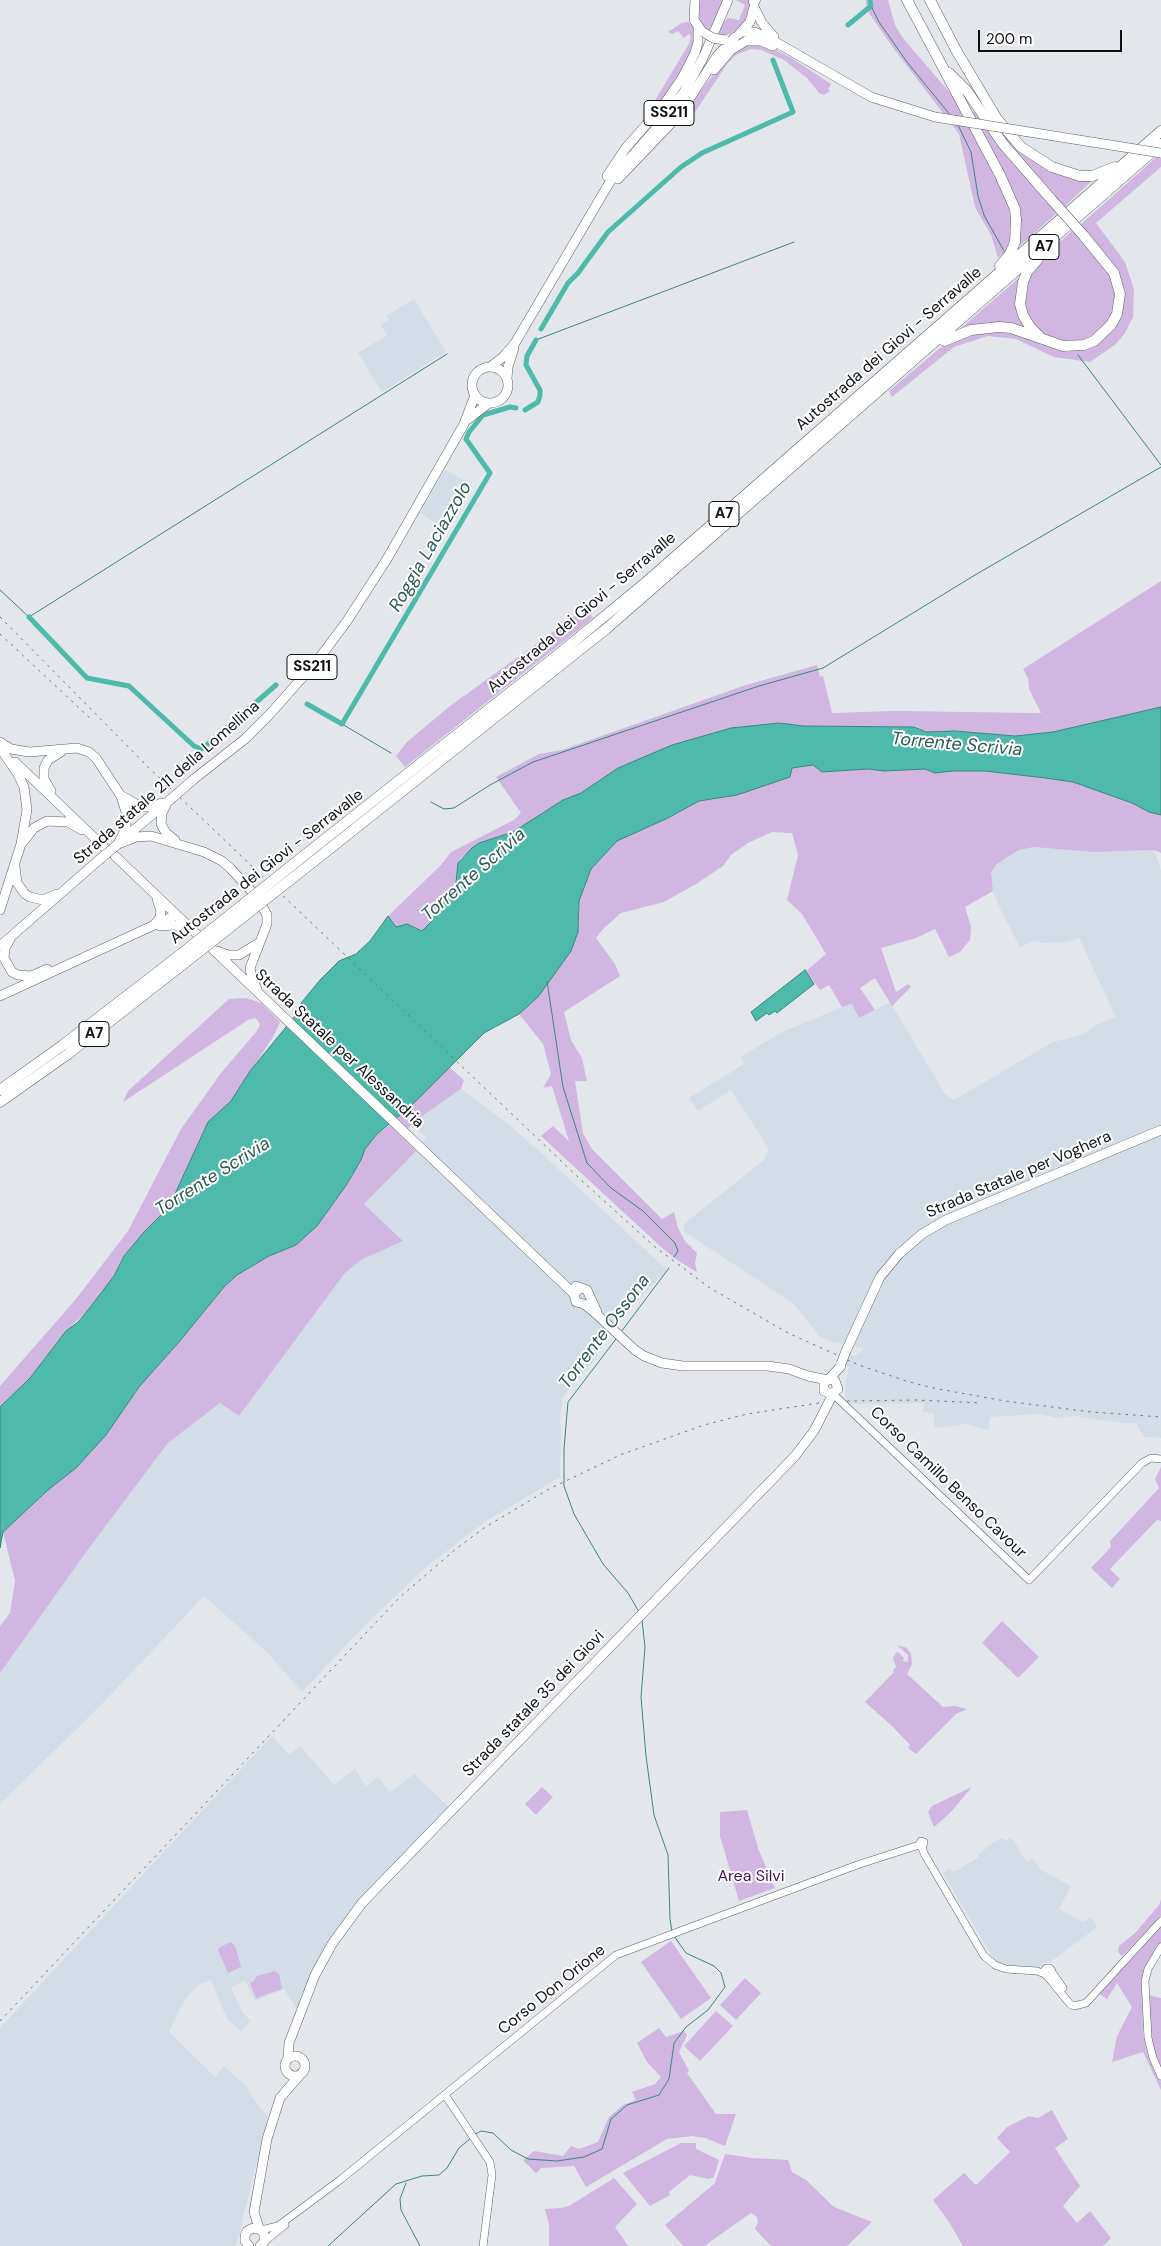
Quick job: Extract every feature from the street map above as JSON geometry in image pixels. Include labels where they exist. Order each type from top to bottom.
[{"type":"highway","points":[[907,0],[1000,175],[1015,208],[1016,232],[1010,254],[974,294]]},
{"type":"highway","points":[[930,0],[956,50],[1007,133],[1037,159],[1052,167],[1080,176],[1092,176],[1104,172],[1129,159]]},
{"type":"highway","points":[[956,50],[967,91]]},
{"type":"highway","points":[[927,350],[952,336],[985,327],[1011,328],[1063,346],[1084,345],[1104,333],[1117,314],[1120,294],[1114,273],[1003,144],[967,91],[940,63]]},
{"type":"highway","name":"Autostrada dei Giovi - Serravalle","points":[[310,858],[608,614],[1161,131]]},
{"type":"highway","name":"Autostrada dei Giovi - Serravalle","points":[[0,1102],[68,1054],[184,958],[310,858],[606,629],[1161,144]]},
{"type":"highway","points":[[1042,339],[1030,327],[1023,315],[1020,304],[1023,282],[1034,263],[1087,209]]},
{"type":"highway","name":"Autostrada dei Giovi - Serravalle","points":[[0,1090],[184,958]]},
{"type":"main road","points":[[695,0],[694,20],[701,29],[713,38],[726,40],[739,34],[760,33],[848,85]]},
{"type":"main road","name":"SS211","points":[[592,213],[619,169],[659,125],[684,92],[703,58],[728,0]]},
{"type":"main road","points":[[687,102],[717,56],[739,34],[752,16],[754,2]]},
{"type":"main road","points":[[754,2],[765,28],[803,58]]},
{"type":"main road","points":[[592,213],[596,197],[618,159],[665,103],[682,78],[696,53],[701,29]]},
{"type":"main road","points":[[592,213],[624,172],[668,127],[731,50],[750,40],[769,44],[818,72],[889,104],[935,117],[1161,153]]},
{"type":"main road","name":"Strada statale 211 della Lomellina","points":[[0,946],[171,799],[245,739],[317,661],[348,621],[387,559],[464,424],[475,395],[472,387],[474,378],[481,370],[490,367],[503,357],[515,343],[592,213]]},
{"type":"main road","name":"Strada statale 211 della Lomellina","points":[[464,424],[477,411],[489,403],[498,402],[506,395],[508,367],[515,343]]},
{"type":"main road","points":[[490,367],[500,370],[507,378]]},
{"type":"main road","points":[[475,395],[478,399],[489,403]]},
{"type":"main road","points":[[0,742],[11,748],[29,752],[70,748],[84,750],[96,758],[121,796],[126,812],[127,822],[118,844]]},
{"type":"main road","points":[[0,748],[104,847]]},
{"type":"main road","points":[[0,748],[18,774],[26,798],[26,821],[21,844],[0,910]]},
{"type":"main road","points":[[68,812],[46,785],[43,773],[45,764],[52,756],[70,748]]},
{"type":"main road","points":[[121,796],[135,806],[146,808],[171,799]]},
{"type":"main road","points":[[171,799],[162,814],[161,824],[166,833],[182,845]]},
{"type":"main road","points":[[21,844],[34,828],[54,820],[68,822],[97,840]]},
{"type":"main road","points":[[118,844],[143,836],[182,845],[222,861],[242,880],[258,897],[267,915],[267,924],[251,961],[250,973],[265,1000]]},
{"type":"main road","name":"Strada Statale per Alessandria","points":[[114,856],[544,1264],[577,1291],[587,1290],[587,1302],[613,1331],[644,1356],[662,1363],[683,1366],[768,1366],[788,1369],[808,1376],[831,1388]]},
{"type":"main road","points":[[15,862],[16,882],[30,898],[50,898],[72,885]]},
{"type":"main road","points":[[152,927],[160,918],[161,911],[155,895]]},
{"type":"main road","points":[[0,996],[176,915]]},
{"type":"main road","points":[[152,927],[175,925],[192,931]]},
{"type":"main road","points":[[13,935],[5,948],[4,958],[7,967],[18,975],[31,976],[63,963],[85,957]]},
{"type":"main road","points":[[211,948],[228,955],[239,955],[258,944]]},
{"type":"main road","name":"Strada Statale per Voghera","points":[[831,1388],[880,1277],[898,1254],[922,1234],[946,1220],[1161,1130]]},
{"type":"main road","name":"Strada Statale per Alessandria","points":[[577,1291],[576,1302],[587,1302]]},
{"type":"main road","name":"Strada statale 35 dei Giovi","points":[[292,2058],[288,2047],[304,1999],[318,1967],[332,1944],[362,1904],[804,1447],[824,1411],[831,1388]]},
{"type":"main road","points":[[262,2244],[265,2236],[253,2215],[257,2187],[275,2112],[285,2090],[288,2073],[285,2065],[292,2058],[303,2059],[306,2064],[304,2071],[285,2090]]},
{"type":"main road","points":[[288,2073],[298,2076]]},
{"type":"main road","points":[[246,2244],[249,2209],[257,2187]]},
{"type":"main road","points":[[247,2231],[253,2228],[260,2229]]},
{"type":"street","name":"Corso Camillo Benso Cavour","points":[[831,1388],[847,1407],[1029,1580],[1142,1463],[1151,1458],[1161,1459]]},
{"type":"street","name":"Corso Don Orione","points":[[262,2244],[300,2210],[445,2095],[616,1955],[680,1930],[920,1845],[924,1855],[984,1956],[991,1962],[1006,1969],[1048,1973],[1070,2004],[1077,2005],[1089,2000],[1161,1920]]},
{"type":"street","points":[[1161,1947],[1148,1969],[1145,1981],[1148,2038],[1153,2058],[1161,2076]]},
{"type":"street","points":[[445,2095],[490,2162],[492,2175],[484,2246]]},
{"type":"street","name":"Corso Don Orione","points":[[260,2229],[272,2228],[300,2210]]},
{"type":"shaded area","points":[[414,299],[446,352],[382,392],[358,353],[387,335],[381,325],[389,320],[386,316]]},
{"type":"shaded area","points":[[445,469],[468,483],[441,526],[420,513]]},
{"type":"shaded area","points":[[1047,847],[1094,852],[1154,850],[1161,870],[1161,1438],[1144,1437],[1136,1423],[1074,1416],[1058,1418],[1039,1414],[990,1417],[989,1430],[966,1424],[935,1428],[933,1413],[923,1412],[924,1403],[848,1404],[845,1396],[849,1367],[845,1364],[848,1354],[856,1356],[865,1348],[832,1342],[820,1337],[793,1303],[683,1231],[685,1223],[764,1160],[769,1149],[731,1090],[698,1111],[689,1098],[744,1064],[741,1057],[782,1032],[852,1004],[859,1018],[890,1002],[945,1094],[954,1100],[1053,1042],[1082,1035],[1096,1025],[1116,1017],[1079,938],[1067,942],[1043,943],[1032,941],[1020,947],[993,891],[991,872],[997,864],[1019,850]]},
{"type":"shaded area","points":[[461,1089],[509,1125],[539,1151],[667,1270],[613,1327],[594,1361],[562,1398],[560,1477],[486,1521],[427,1566],[362,1628],[302,1692],[268,1653],[204,1596],[100,1706],[0,1804],[0,1673],[84,1555],[168,1443],[220,1403],[239,1416],[345,1273],[361,1260],[403,1241],[364,1204],[421,1145],[426,1137],[418,1130],[419,1118]]},
{"type":"shaded area","points":[[272,1736],[289,1755],[300,1746],[334,1785],[355,1769],[366,1786],[378,1777],[390,1792],[414,1774],[452,1810],[342,1929],[299,2012],[284,1989],[255,2001],[245,1981],[231,1987],[242,2012],[251,2021],[241,2031],[227,2019],[211,1980],[200,1984],[189,1994],[179,2010],[169,2032],[215,2077],[224,2066],[247,2087],[252,2097],[268,2117],[240,2233],[235,2246],[0,2246],[0,2028]]},
{"type":"shaded area","points":[[1011,1837],[1027,1862],[1033,1859],[1041,1870],[1071,1886],[1059,1909],[1083,1922],[1091,1917],[1097,1925],[1096,1928],[1053,1960],[1039,1967],[1014,1967],[995,1961],[943,1873],[950,1868],[953,1872],[958,1870],[979,1857],[978,1855],[994,1842],[1003,1838],[1006,1841]]},
{"type":"green space","points":[[700,0],[723,0],[709,32],[702,26],[699,18]]},
{"type":"green space","points":[[736,0],[751,0],[748,17],[742,27],[728,35],[717,36],[721,25],[728,18],[739,20],[745,5]]},
{"type":"green space","points":[[866,0],[888,0],[895,25],[902,37],[957,101],[1012,206],[1014,228],[1008,250],[998,258],[991,235],[975,207],[959,134],[869,13]]},
{"type":"green space","points":[[688,22],[695,29],[695,46],[672,90],[634,135],[689,44],[691,37],[689,34],[684,38],[678,31],[672,34],[668,32],[682,23]]},
{"type":"green space","points":[[748,43],[770,47],[790,57],[831,84],[828,89],[830,91],[824,95],[819,93],[807,78],[784,60],[761,50],[751,49],[736,55],[727,64],[691,118],[684,126],[680,124],[678,121],[718,68],[727,58]]},
{"type":"green space","points":[[982,103],[1021,150],[1095,178],[1064,207],[1006,142]]},
{"type":"green space","points":[[974,111],[997,143],[1057,213],[1015,250],[1020,231],[971,113]]},
{"type":"green space","points":[[1161,153],[1161,167],[1096,223],[1125,262],[1134,289],[1133,317],[1125,333],[1116,344],[1090,362],[1054,357],[1016,339],[988,336],[954,347],[892,397],[889,391],[940,348],[965,334],[1004,330],[1057,350],[1068,352],[1090,347],[1108,335],[1116,325],[1123,297],[1080,225]]},
{"type":"green space","points":[[1072,231],[1110,275],[1116,296],[1109,320],[1097,334],[1088,339],[1067,344],[1047,338],[1030,321],[1023,299],[1025,284],[1037,262]]},
{"type":"green space","points":[[1021,276],[1017,295],[1030,330],[960,329]]},
{"type":"green space","points":[[1161,581],[1161,707],[1053,732],[1015,736],[955,731],[926,732],[914,727],[804,726],[779,723],[731,728],[672,745],[618,768],[581,793],[563,800],[513,832],[479,843],[461,858],[458,863],[455,892],[437,910],[432,921],[422,931],[407,924],[396,927],[388,916],[441,865],[451,852],[514,820],[521,813],[496,777],[539,754],[562,750],[746,685],[817,665],[820,677],[823,676],[832,713],[893,711],[1041,713],[1029,689],[1028,678],[1023,669]]},
{"type":"green space","points":[[586,608],[593,618],[405,767],[396,756],[407,742],[450,706]]},
{"type":"green space","points":[[813,765],[822,772],[868,769],[884,771],[925,769],[935,773],[985,771],[1073,782],[1161,815],[1161,853],[1154,850],[1094,852],[1034,847],[1019,850],[997,864],[991,872],[993,891],[965,907],[971,927],[970,940],[960,952],[949,957],[935,929],[916,938],[881,948],[896,992],[908,984],[911,987],[892,1006],[875,978],[860,988],[875,1010],[859,1018],[852,1004],[842,1007],[829,985],[820,990],[806,971],[826,954],[802,914],[787,900],[798,855],[792,833],[772,832],[748,843],[731,855],[723,866],[696,884],[664,902],[621,913],[603,929],[596,938],[615,964],[620,976],[564,1012],[571,1040],[582,1058],[587,1081],[575,1081],[583,1133],[592,1149],[662,1219],[674,1212],[678,1228],[685,1241],[697,1253],[695,1263],[697,1272],[677,1260],[661,1247],[541,1136],[553,1126],[569,1141],[552,1086],[543,1088],[551,1074],[543,1044],[519,1014],[538,997],[578,932],[579,901],[591,869],[617,841],[668,818],[699,801],[737,795],[792,768]]},
{"type":"green space","points":[[246,998],[261,1003],[280,1022],[273,1037],[231,1101],[208,1122],[169,1207],[144,1232],[124,1256],[114,1276],[88,1310],[66,1331],[30,1378],[0,1407],[0,1386],[76,1299],[128,1231],[181,1129],[221,1073],[256,1032],[260,1025],[258,1021],[255,1018],[248,1020],[123,1102],[128,1091],[229,999]]},
{"type":"green space","points":[[449,1067],[464,1080],[461,1089],[419,1118],[418,1130],[411,1125],[407,1130],[396,1119]]},
{"type":"green space","points":[[390,1125],[416,1151],[364,1204],[403,1241],[361,1260],[345,1273],[239,1416],[220,1403],[168,1443],[84,1555],[0,1673],[0,1626],[10,1613],[15,1581],[3,1532],[48,1490],[76,1468],[106,1435],[139,1387],[224,1287],[237,1275],[269,1256],[296,1245],[317,1225],[347,1184],[365,1149],[377,1134]]},
{"type":"green space","points":[[1161,1467],[1161,1521],[1157,1520],[1110,1569],[1120,1579],[1112,1588],[1091,1568],[1111,1547],[1110,1541],[1159,1488],[1155,1479]]},
{"type":"green space","points":[[1002,1621],[1039,1657],[1018,1678],[982,1643]]},
{"type":"green space","points":[[897,1645],[907,1648],[911,1654],[912,1664],[907,1674],[943,1707],[955,1706],[967,1709],[956,1714],[916,1754],[908,1748],[910,1745],[893,1727],[865,1702],[894,1672],[896,1667],[893,1658],[896,1653],[898,1652],[904,1658],[903,1661],[908,1662],[908,1655]]},
{"type":"green space","points":[[542,1787],[553,1797],[536,1815],[525,1804]]},
{"type":"green space","points":[[972,1787],[950,1813],[934,1827],[928,1812],[932,1806]]},
{"type":"green space","name":"Area Silvi","points":[[747,1810],[758,1848],[775,1888],[739,1901],[720,1836],[720,1812]]},
{"type":"green space","points":[[1161,1899],[1161,1916],[1122,1956],[1118,1952],[1119,1946],[1135,1933],[1159,1905]]},
{"type":"green space","points":[[1161,1926],[1161,1944],[1142,1987],[1143,2033],[1147,2053],[1161,2082],[1161,2090],[1143,2052],[1112,2062],[1117,2036],[1132,2007],[1117,1983],[1107,1999],[1100,1994],[1114,1976]]},
{"type":"green space","points":[[671,1941],[711,1998],[681,2019],[641,1962]]},
{"type":"green space","points":[[231,1942],[235,1946],[241,1967],[228,1973],[218,1950],[220,1947]]},
{"type":"green space","points":[[274,1971],[279,1974],[282,1989],[256,1998],[250,1983],[257,1976]]},
{"type":"green space","points":[[745,1978],[761,1993],[736,2020],[720,2005]]},
{"type":"green space","points":[[1148,1995],[1161,1998],[1161,2069],[1151,2044]]},
{"type":"green space","points":[[716,2011],[733,2026],[700,2061],[684,2046]]},
{"type":"green space","points":[[659,2028],[666,2037],[684,2031],[687,2035],[679,2052],[689,2071],[687,2073],[716,2114],[736,2114],[725,2146],[705,2138],[692,2136],[667,2139],[586,2187],[574,2166],[541,2168],[536,2173],[523,2160],[534,2151],[563,2156],[571,2146],[579,2149],[598,2142],[609,2117],[623,2105],[636,2100],[632,2092],[655,2084],[661,2077],[647,2062],[637,2043]]},
{"type":"green space","points":[[1052,2110],[1068,2139],[1055,2148],[1080,2186],[1063,2206],[1077,2223],[1090,2211],[1111,2238],[1103,2246],[963,2246],[933,2200],[964,2173],[976,2185],[1010,2152],[997,2138],[1007,2127],[1029,2116],[1038,2118]]},
{"type":"green space","points":[[681,2143],[696,2143],[696,2149],[719,2160],[714,2177],[709,2179],[690,2175],[669,2192],[670,2195],[650,2206],[623,2173]]},
{"type":"green space","points":[[725,2154],[788,2160],[792,2172],[806,2180],[834,2207],[872,2222],[847,2246],[771,2246],[755,2229],[758,2222],[757,2217],[751,2213],[704,2246],[683,2246],[665,2225],[715,2183]]},
{"type":"green space","points":[[614,2178],[637,2204],[615,2227],[628,2246],[549,2246],[549,2225],[545,2209],[569,2206]]},
{"type":"water","name":"Torrente Scrivia","points":[[1161,707],[1161,815],[1073,782],[985,771],[935,773],[925,769],[884,771],[868,769],[822,772],[813,765],[792,768],[790,777],[737,795],[699,801],[668,818],[617,841],[591,869],[579,901],[578,932],[571,951],[538,997],[519,1014],[484,1033],[411,1106],[377,1134],[365,1149],[347,1184],[317,1226],[296,1245],[269,1256],[237,1275],[224,1287],[139,1387],[106,1435],[76,1468],[48,1490],[3,1532],[0,1548],[0,1407],[30,1378],[66,1331],[78,1322],[114,1276],[124,1256],[144,1232],[169,1207],[208,1122],[231,1101],[250,1071],[295,1016],[297,1008],[320,980],[339,961],[356,954],[370,941],[388,916],[396,927],[407,924],[422,931],[432,921],[437,910],[455,892],[458,863],[472,848],[479,843],[513,832],[563,800],[581,793],[618,768],[672,745],[731,728],[779,723],[804,726],[914,727],[926,732],[955,731],[1015,736],[1053,732]]},
{"type":"water","points":[[805,970],[814,984],[777,1013],[775,1011],[769,1015],[767,1013],[756,1021],[751,1012]]},
{"type":"waterway","name":"Roggia Laciazzolo","points":[[848,25],[871,6],[870,0]]},
{"type":"waterway","points":[[871,6],[879,22],[907,62],[951,116]]},
{"type":"waterway","name":"Roggia Laciazzolo","points":[[541,329],[568,283],[578,273],[608,232],[681,167],[702,153],[793,112],[773,60]]},
{"type":"waterway","points":[[958,125],[971,152],[978,196],[984,215],[1004,251]]},
{"type":"waterway","points":[[536,340],[794,242]]},
{"type":"waterway","name":"Roggia Laciazzolo","points":[[525,410],[538,402],[540,395],[540,390],[526,365],[527,356],[536,340]]},
{"type":"waterway","points":[[0,590],[29,617],[447,354]]},
{"type":"waterway","points":[[1078,355],[1161,465]]},
{"type":"waterway","name":"Roggia Laciazzolo","points":[[307,704],[342,724],[490,473],[466,439],[469,432],[483,415],[510,407],[516,408]]},
{"type":"waterway","points":[[431,802],[444,809],[454,808],[490,785],[533,762],[759,686],[823,668],[975,575],[1161,467]]},
{"type":"waterway","name":"Roggia Laciazzolo","points":[[29,617],[87,678],[129,686],[194,746],[202,749],[276,685]]},
{"type":"waterway","points":[[342,724],[391,753]]},
{"type":"waterway","name":"Torrente Ossona","points":[[547,981],[563,1087],[587,1163],[611,1188],[643,1211],[675,1243],[678,1251],[674,1257]]},
{"type":"waterway","name":"Torrente Ossona","points":[[621,1332],[669,1268]]},
{"type":"waterway","name":"Torrente Ossona","points":[[616,1339],[568,1402],[564,1449],[564,1486],[574,1514],[603,1564],[628,1593],[639,1612]]},
{"type":"waterway","name":"Torrente Ossona","points":[[642,1620],[645,1647],[641,1697],[646,1756],[654,1815],[668,1855],[672,1932]]},
{"type":"waterway","name":"Torrente Ossona","points":[[474,2135],[481,2131],[493,2133],[511,2150],[528,2159],[557,2161],[584,2157],[602,2149],[611,2119],[627,2105],[659,2095],[669,2079],[674,2043],[686,2027],[708,2010],[725,1987],[721,1973],[714,1966],[686,1953],[674,1936]]},
{"type":"waterway","name":"Torrente Ossona","points":[[328,2246],[396,2184],[422,2176],[439,2175],[447,2168],[459,2148],[471,2138]]},
{"type":"waterway","points":[[406,2183],[400,2199],[401,2210],[420,2246]]},
{"type":"railway","points":[[0,617],[149,768],[580,1179],[655,1247],[710,1288],[788,1333],[859,1365],[906,1381],[933,1388],[1005,1401],[1091,1412],[1161,1417]]},
{"type":"railway","points":[[0,634],[93,721]]},
{"type":"railway","points":[[847,1401],[916,1400],[982,1403]]},
{"type":"railway","points":[[0,2021],[399,1598],[457,1548],[484,1528],[549,1489],[620,1455],[704,1425],[747,1414],[819,1403]]}]
